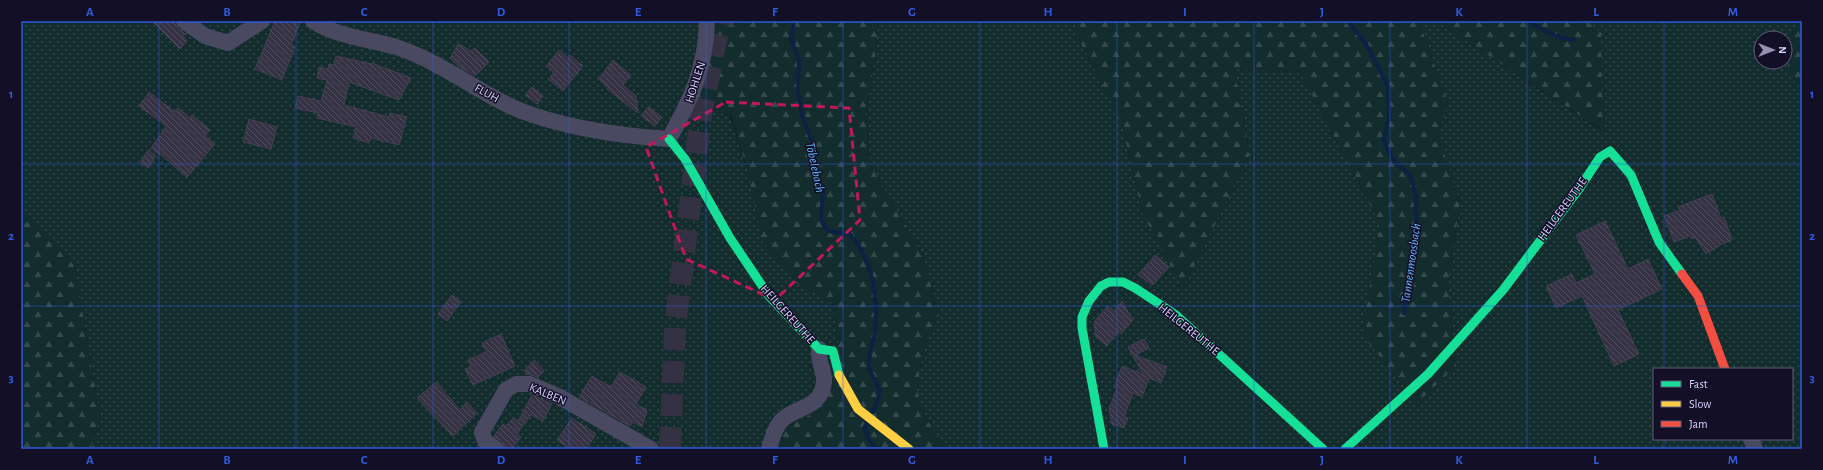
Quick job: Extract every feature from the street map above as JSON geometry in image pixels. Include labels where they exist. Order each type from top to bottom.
[{"type":"street","points":[[184,21],[205,36],[228,43],[262,21]]},
{"type":"street","name":"FLUH","points":[[313,21],[341,34],[400,48],[438,66],[513,107],[543,118],[607,133],[669,139]]},
{"type":"street","name":"HOHLEN","points":[[669,139],[689,102],[701,72],[707,21]]},
{"type":"street","name":"HEILGEREUTHE","points":[[669,139],[685,159],[730,238],[769,296],[819,349],[833,352],[839,375],[858,410],[909,449]]},
{"type":"street","name":"HEILGEREUTHE","points":[[1345,449],[1433,369],[1503,290],[1579,188],[1600,157],[1610,151],[1631,175],[1659,242],[1698,296],[1725,368]]},
{"type":"street","name":"HEILGEREUTHE","points":[[1104,449],[1082,328],[1082,317],[1089,301],[1101,286],[1109,282],[1123,282],[1135,288],[1176,315],[1323,449]]},
{"type":"street","points":[[769,449],[774,432],[782,420],[792,413],[810,406],[822,392],[825,379],[819,360],[819,349]]},
{"type":"street","name":"KALBEN","points":[[496,449],[485,440],[482,432],[506,390],[516,384],[530,384],[558,396],[651,449]]},
{"type":"highlighted area","points":[[726,102],[849,108],[860,220],[775,300],[686,259],[646,147]]},
{"type":"green space","points":[[21,21],[709,21],[698,101],[730,116],[748,172],[796,283],[832,303],[839,340],[832,374],[833,387],[814,413],[785,427],[773,449],[91,449],[100,416],[75,266],[21,207]]},
{"type":"green space","points":[[709,21],[878,21],[876,51],[866,114],[870,164],[923,256],[939,315],[923,351],[917,390],[926,418],[944,446],[948,449],[773,449],[785,427],[814,413],[833,387],[832,374],[839,340],[832,303],[796,283],[762,241],[748,172],[731,116],[698,101]]},
{"type":"green space","points":[[878,21],[1077,21],[1077,36],[1121,120],[1143,215],[1250,155],[1234,69],[1300,72],[1380,224],[1363,334],[1456,366],[1448,284],[1460,203],[1438,133],[1448,103],[1419,21],[1438,21],[1602,131],[1601,33],[1586,21],[1799,21],[1793,33],[1793,30],[1753,30],[1753,70],[1790,70],[1797,86],[1802,78],[1802,449],[948,449],[944,446],[926,418],[917,390],[923,351],[939,315],[923,256],[870,164],[866,114],[876,51]]},
{"type":"green space","points":[[1077,21],[1419,21],[1448,103],[1438,133],[1460,203],[1448,284],[1456,366],[1417,403],[1362,334],[1380,224],[1300,72],[1234,69],[1250,155],[1183,288],[1143,215],[1121,120],[1077,36]]},
{"type":"green space","points":[[1438,21],[1586,21],[1601,32],[1603,131],[1441,24]]},
{"type":"green space","points":[[1799,21],[1802,21],[1802,78],[1797,87],[1789,70],[1793,70],[1793,33]]},
{"type":"green space","points":[[21,207],[75,266],[100,416],[91,449],[21,449]]},
{"type":"building","points":[[152,21],[173,21],[185,34],[183,36],[187,41],[180,49]]},
{"type":"building","points":[[275,21],[301,21],[291,45],[295,47],[282,80],[255,69]]},
{"type":"building","points":[[458,44],[471,51],[475,48],[489,62],[475,76],[461,68],[450,58]]},
{"type":"building","points":[[559,50],[568,58],[570,55],[583,66],[563,91],[548,79],[554,72],[546,66]]},
{"type":"building","points":[[336,56],[372,63],[411,78],[399,100],[349,82],[344,105],[389,117],[390,113],[407,117],[399,145],[371,138],[369,143],[353,138],[356,127],[317,118],[318,113],[295,108],[298,96],[321,101],[327,80],[317,78],[319,67],[328,69],[329,64],[334,65]]},
{"type":"building","points":[[613,60],[631,75],[623,85],[636,96],[638,113],[607,89],[609,88],[598,79]]},
{"type":"building","points":[[532,87],[543,96],[537,104],[525,95]]},
{"type":"building","points":[[149,92],[175,112],[178,108],[190,118],[192,115],[210,130],[205,136],[215,144],[187,177],[151,148],[166,126],[139,106]]},
{"type":"building","points":[[648,107],[662,117],[655,126],[641,116]]},
{"type":"building","points":[[249,119],[277,127],[271,149],[243,142]]},
{"type":"building","points":[[148,150],[156,156],[148,168],[140,162]]},
{"type":"building","points":[[1712,194],[1721,218],[1724,217],[1732,240],[1722,244],[1706,254],[1695,237],[1691,239],[1690,236],[1674,242],[1664,216],[1680,210],[1678,207]]},
{"type":"building","points":[[1605,221],[1628,269],[1648,259],[1662,289],[1618,310],[1639,354],[1614,366],[1582,296],[1556,308],[1546,286],[1572,274],[1576,283],[1595,274],[1576,235]]},
{"type":"building","points":[[1155,255],[1169,267],[1153,285],[1138,275]]},
{"type":"building","points":[[452,295],[461,302],[447,321],[438,314]]},
{"type":"building","points":[[1122,301],[1133,320],[1121,334],[1119,331],[1107,346],[1096,337],[1094,322],[1108,306],[1114,311]]},
{"type":"building","points":[[501,334],[515,366],[473,385],[465,369],[471,367],[468,360],[486,352],[482,343]]},
{"type":"building","points":[[1144,339],[1149,348],[1135,355],[1167,367],[1161,383],[1149,378],[1142,397],[1133,393],[1124,417],[1128,418],[1124,428],[1112,424],[1109,409],[1117,388],[1114,387],[1122,366],[1143,374],[1128,347]]},
{"type":"building","points":[[534,360],[544,371],[538,377],[527,374],[524,371]]},
{"type":"building","points":[[620,372],[646,387],[636,404],[647,410],[642,427],[633,422],[630,426],[579,397],[592,376],[611,387]]},
{"type":"building","points":[[436,382],[460,410],[467,402],[477,413],[453,436],[417,398]]},
{"type":"building","points":[[532,395],[552,404],[543,421],[531,415],[517,434],[521,437],[512,449],[505,449],[502,442],[494,436],[503,424],[506,426],[513,418],[518,421]]},
{"type":"building","points":[[572,418],[596,434],[586,449],[570,449],[557,440]]},
{"type":"waterway","name":"Töbelebach","points":[[794,21],[791,40],[799,59],[798,91],[801,112],[812,142],[817,179],[823,189],[821,220],[828,231],[850,234],[864,256],[873,280],[876,319],[869,366],[879,388],[877,402],[873,412]]},
{"type":"waterway","name":"Tannenmoosbach","points":[[1347,21],[1365,42],[1388,87],[1389,117],[1384,138],[1386,147],[1396,163],[1410,175],[1415,191],[1417,227],[1404,313]]},
{"type":"waterway","points":[[1528,21],[1555,35],[1574,40]]},
{"type":"waterway","name":"Töbelebach","points":[[867,423],[864,428],[870,441],[876,449]]},
{"type":"tunnel","points":[[670,449],[675,327],[701,115],[720,21]]},
{"type":"traffic: fast","points":[[669,139],[685,159],[730,238],[769,296],[819,349],[833,351],[839,375]]},
{"type":"traffic: fast","points":[[1345,449],[1428,374],[1503,290],[1579,189],[1600,157],[1610,151],[1631,175],[1659,242],[1682,274]]},
{"type":"traffic: fast","points":[[1104,449],[1082,328],[1082,317],[1089,301],[1101,286],[1109,282],[1123,282],[1135,288],[1176,315],[1323,449]]},
{"type":"traffic: slow","points":[[839,375],[858,409],[909,449]]},
{"type":"traffic: jam","points":[[1682,274],[1698,296],[1725,368]]}]
